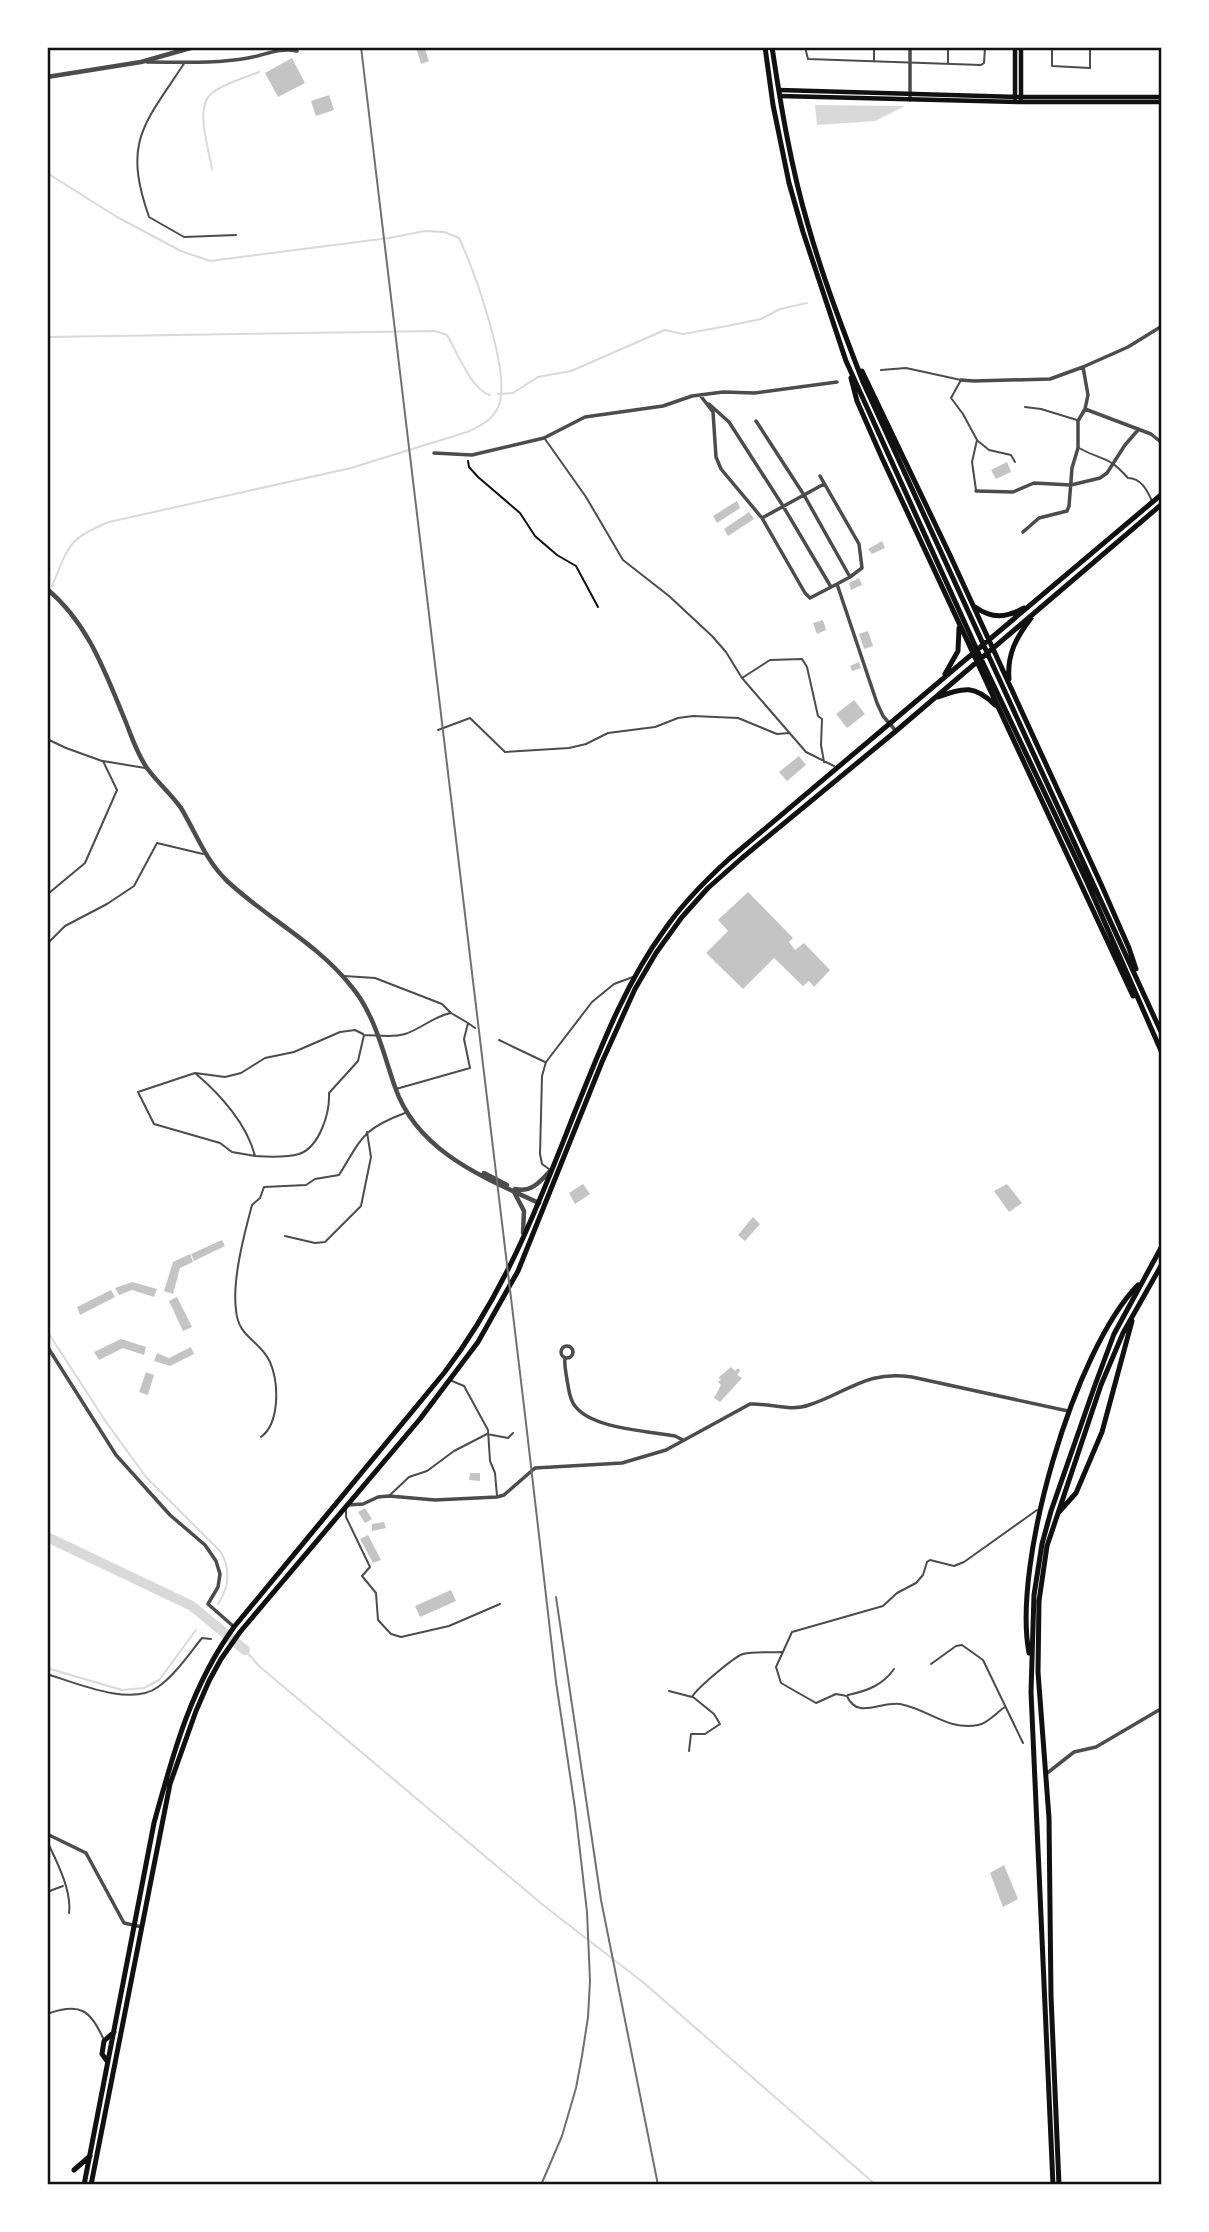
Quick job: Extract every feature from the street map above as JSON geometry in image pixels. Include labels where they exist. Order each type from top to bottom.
[{"type":"main road","points":[[765,47],[773,104],[792,194],[858,401],[1121,972],[1148,1023]]},
{"type":"main road","points":[[772,47],[790,154],[808,227],[849,345],[915,504]]},
{"type":"main road","points":[[1015,47],[1018,100]]},
{"type":"main road","points":[[1018,100],[1021,47]]},
{"type":"main road","points":[[779,93],[1018,100],[1162,100]]},
{"type":"main road","points":[[849,345],[882,409],[990,640],[1129,948],[1142,989]]},
{"type":"main road","points":[[846,361],[915,504],[1162,1053]]},
{"type":"main road","points":[[226,1644],[236,1637],[452,1380],[478,1342],[518,1271],[551,1171],[604,1039],[634,977],[665,928],[708,878],[1162,494]]},
{"type":"main road","points":[[84,2185],[114,2032],[170,1784],[196,1711],[226,1644],[233,1629],[472,1337],[492,1304],[542,1203],[625,1011],[649,965],[673,929],[717,880],[1162,504]]},
{"type":"main road","points":[[973,605],[983,613],[1001,617],[1036,601]]},
{"type":"main road","points":[[1010,686],[1009,659],[1013,646],[1038,610]]},
{"type":"main road","points":[[941,680],[958,650],[958,622]]},
{"type":"main road","points":[[932,699],[959,689],[971,689],[984,694],[998,708]]},
{"type":"main road","points":[[1050,800],[1162,1034]]},
{"type":"main road","points":[[1030,1662],[1034,1595],[1051,1511],[1114,1334],[1162,1246]]},
{"type":"main road","points":[[1059,2185],[1051,1996],[1049,1818],[1038,1672],[1039,1601],[1047,1546],[1101,1385],[1135,1311],[1162,1264]]},
{"type":"main road","points":[[1053,2185],[1030,1662],[1026,1631],[1029,1571],[1041,1510],[1068,1411],[1101,1336],[1117,1310],[1142,1280]]},
{"type":"main road","points":[[1058,1514],[1076,1493],[1095,1450],[1135,1311]]},
{"type":"main road","points":[[91,2185],[138,1926]]},
{"type":"main road","points":[[108,2062],[102,2054],[104,2041],[114,2032]]},
{"type":"main road","points":[[74,2170],[90,2156]]},
{"type":"street","points":[[47,77],[141,62],[194,47]]},
{"type":"street","points":[[910,47],[910,97]]},
{"type":"street","points":[[141,62],[248,58],[286,48],[297,51]]},
{"type":"street","points":[[961,380],[974,382],[1050,379],[1083,368],[1128,347],[1162,326]]},
{"type":"street","points":[[1023,532],[1039,518],[1067,511],[1069,506],[1072,468],[1078,448],[1078,421],[1085,409],[1088,384],[1083,368]]},
{"type":"street","points":[[434,453],[467,457],[544,438],[585,417],[663,406],[677,399],[723,392],[755,393],[837,382]]},
{"type":"street","points":[[700,395],[729,422],[831,587]]},
{"type":"street","points":[[700,395],[713,412],[716,457],[721,469],[762,518],[810,598],[862,568],[859,544],[820,476]]},
{"type":"street","points":[[1085,409],[1151,434],[1162,443]]},
{"type":"street","points":[[756,421],[804,495],[850,577]]},
{"type":"street","points":[[976,491],[1013,492],[1034,483],[1071,485],[1101,478],[1138,430]]},
{"type":"street","points":[[762,518],[824,484]]},
{"type":"street","points":[[837,584],[877,703],[896,731]]},
{"type":"street","points":[[47,589],[59,599],[85,631],[147,768],[181,809],[204,854],[224,878],[342,976],[360,997],[406,1112],[427,1140],[460,1164],[542,1203]]},
{"type":"street","points":[[514,1190],[523,1191],[533,1187],[551,1171]]},
{"type":"street","points":[[514,1190],[524,1211],[523,1237]]},
{"type":"street","points":[[47,1346],[116,1455],[170,1515],[205,1545],[216,1561],[220,1574],[218,1587],[208,1604],[233,1629]]},
{"type":"street","points":[[565,1358],[570,1394],[575,1407],[589,1418],[683,1440]]},
{"type":"street","points":[[345,1505],[363,1504],[378,1497],[389,1496],[435,1500],[498,1497],[504,1495],[535,1468],[622,1462],[666,1450],[750,1404],[766,1403],[787,1408],[809,1405],[873,1377],[888,1374],[1068,1411]]},
{"type":"street","points":[[1046,1774],[1074,1752],[1096,1747],[1159,1710]]},
{"type":"street","points":[[47,1837],[86,1853],[124,1923],[138,1926]]},
{"type":"lane","points":[[805,47],[808,59],[948,65],[981,65],[984,63],[985,47]]},
{"type":"lane","points":[[874,47],[874,62]]},
{"type":"lane","points":[[948,47],[948,65]]},
{"type":"lane","points":[[1052,47],[1052,66],[1090,68],[1090,47]]},
{"type":"lane","points":[[185,61],[144,125],[136,155],[138,184],[149,217],[184,237],[236,235]]},
{"type":"lane","points":[[881,370],[906,368],[961,380],[951,398],[977,440],[989,450],[1011,455],[1015,462]]},
{"type":"lane","points":[[1025,407],[1041,409],[1078,421]]},
{"type":"lane","points":[[544,438],[586,497],[623,560],[669,596],[712,636],[742,678],[806,752],[838,768]]},
{"type":"lane","points":[[976,491],[972,462],[977,440]]},
{"type":"lane","points":[[1078,448],[1115,463],[1128,478],[1134,478],[1148,491],[1152,502]]},
{"type":"lane","points":[[742,678],[770,660],[802,659],[807,667],[818,716],[822,719],[821,745],[824,763]]},
{"type":"lane","points":[[438,730],[470,718],[505,751],[522,752],[569,748],[586,744],[608,733],[655,727],[678,718],[693,716],[738,718],[777,733],[790,733]]},
{"type":"lane","points":[[47,739],[103,761],[147,768]]},
{"type":"lane","points":[[47,915],[49,893],[85,863],[117,790],[103,761]]},
{"type":"lane","points":[[47,944],[65,926],[134,886],[157,843],[204,854]]},
{"type":"lane","points":[[342,976],[375,978],[442,1004],[475,1028]]},
{"type":"lane","points":[[551,1171],[542,1164],[540,1154],[542,1076],[545,1062],[601,993],[614,984],[634,977]]},
{"type":"lane","points":[[364,1035],[358,1061],[329,1093],[330,1107],[319,1136],[302,1153],[280,1157],[255,1157],[232,1152],[220,1143],[154,1124],[138,1092],[195,1073],[225,1077],[241,1073],[265,1058],[294,1052],[340,1032],[355,1030],[364,1035],[407,1034],[440,1015],[451,1013]]},
{"type":"lane","points":[[396,1090],[470,1068],[464,1039],[468,1023]]},
{"type":"lane","points":[[499,1040],[545,1062]]},
{"type":"lane","points":[[195,1073],[211,1086],[231,1110],[244,1130],[255,1157]]},
{"type":"lane","points":[[261,1437],[267,1433],[274,1421],[275,1387],[270,1363],[241,1331],[235,1293],[252,1205],[260,1198],[264,1187],[306,1185],[315,1179],[339,1175],[367,1130],[406,1112]]},
{"type":"lane","points":[[285,1236],[315,1243],[325,1242],[360,1206],[371,1157],[367,1130]]},
{"type":"lane","points":[[444,1373],[464,1386],[488,1430],[489,1461],[495,1473],[498,1497]]},
{"type":"lane","points":[[389,1496],[409,1477],[427,1471],[461,1446],[487,1434],[508,1438],[513,1433]]},
{"type":"lane","points":[[345,1505],[346,1517],[370,1567],[362,1576],[376,1593],[378,1620],[391,1634],[401,1637],[449,1626],[500,1604]]},
{"type":"lane","points":[[894,1669],[889,1677],[878,1685],[847,1696],[836,1693],[816,1703],[781,1683],[776,1668],[792,1632],[883,1606],[897,1593],[916,1583],[930,1560],[954,1566],[964,1562],[1034,1510],[1041,1510]]},
{"type":"lane","points":[[47,1674],[125,1695],[149,1692],[159,1687],[202,1638],[211,1639]]},
{"type":"lane","points":[[931,1664],[956,1646],[962,1646],[982,1660],[1023,1743]]},
{"type":"lane","points":[[692,1697],[696,1689],[743,1654],[783,1652]]},
{"type":"lane","points":[[669,1691],[692,1697],[714,1714],[720,1724],[705,1734],[691,1734],[689,1751]]},
{"type":"lane","points":[[847,1696],[852,1705],[859,1709],[901,1704],[946,1724],[966,1726],[981,1725],[1005,1707]]},
{"type":"lane","points":[[47,1837],[64,1875],[69,1913]]},
{"type":"lane","points":[[47,1892],[64,1886]]},
{"type":"lane","points":[[47,2014],[69,2007],[78,2008],[94,2018],[104,2041]]},
{"type":"path","points":[[467,457],[469,467],[491,490],[520,513],[535,536],[557,555],[576,566],[598,607]]},
{"type":"shaded area","points":[[815,105],[905,106],[875,121],[817,125]]},
{"type":"building","points":[[416,47],[424,47],[429,61],[421,64]]},
{"type":"building","points":[[292,58],[305,83],[278,97],[265,73]]},
{"type":"building","points":[[329,95],[334,110],[316,116],[311,101]]},
{"type":"building","points":[[1007,462],[1011,472],[996,479],[991,470]]},
{"type":"building","points":[[737,501],[740,508],[717,523],[713,516]]},
{"type":"building","points":[[749,512],[754,519],[728,536],[724,529]]},
{"type":"building","points":[[882,541],[885,548],[872,554],[868,549]]},
{"type":"building","points":[[859,578],[862,585],[851,590],[849,583]]},
{"type":"building","points":[[823,620],[826,630],[817,634],[813,623]]},
{"type":"building","points":[[868,631],[873,646],[864,649],[859,634]]},
{"type":"building","points":[[859,662],[861,668],[852,671],[850,666]]},
{"type":"building","points":[[854,700],[865,714],[847,728],[836,714]]},
{"type":"building","points":[[799,756],[806,765],[787,781],[779,772]]},
{"type":"building","points":[[748,892],[793,938],[789,942],[795,950],[804,943],[830,970],[814,987],[809,981],[803,986],[774,958],[743,989],[706,953],[728,931],[718,920]]},
{"type":"building","points":[[583,1184],[590,1194],[575,1204],[569,1193]]},
{"type":"building","points":[[1007,1184],[1022,1203],[1009,1212],[994,1191]]},
{"type":"building","points":[[753,1217],[760,1224],[745,1241],[738,1235]]},
{"type":"building","points":[[222,1240],[225,1246],[194,1261],[191,1254]]},
{"type":"building","points":[[190,1254],[193,1262],[180,1268],[173,1294],[164,1291],[173,1262]]},
{"type":"building","points":[[132,1282],[157,1289],[154,1297],[132,1290],[119,1295],[115,1288]]},
{"type":"building","points":[[111,1290],[115,1297],[80,1315],[77,1307]]},
{"type":"building","points":[[177,1297],[192,1327],[183,1331],[169,1301]]},
{"type":"building","points":[[121,1339],[146,1347],[144,1355],[123,1348],[99,1360],[94,1352]]},
{"type":"building","points":[[191,1347],[194,1354],[170,1366],[154,1361],[157,1353],[169,1358]]},
{"type":"building","points":[[731,1367],[735,1371],[738,1368],[740,1371],[737,1375],[742,1378],[720,1402],[714,1398],[721,1385],[718,1382],[721,1379],[718,1378]]},
{"type":"building","points":[[146,1372],[154,1375],[148,1395],[139,1392]]},
{"type":"building","points":[[470,1473],[480,1473],[480,1481],[469,1480]]},
{"type":"building","points":[[365,1508],[372,1519],[365,1523],[358,1512]]},
{"type":"building","points":[[384,1522],[386,1528],[372,1531],[372,1524]]},
{"type":"building","points":[[368,1535],[381,1560],[373,1563],[360,1539]]},
{"type":"building","points":[[451,1590],[456,1601],[420,1617],[415,1606]]},
{"type":"building","points":[[1004,1865],[1018,1899],[1003,1907],[990,1873]]},
{"type":"waterway","points":[[212,169],[203,117],[207,99],[223,86],[259,72]]},
{"type":"waterway","points":[[47,173],[117,217],[181,251],[210,261],[425,231],[444,232],[459,238],[496,346],[501,390],[499,405],[494,414],[482,425],[467,432],[351,468],[109,522],[95,528],[71,545],[52,586]]},
{"type":"waterway","points":[[498,394],[513,393],[538,377],[571,371],[665,330],[683,334],[727,326],[761,319],[780,309],[807,303]]},
{"type":"waterway","points":[[47,337],[435,331],[447,335],[471,378],[483,392],[490,395]]},
{"type":"waterway","points":[[47,1331],[106,1422],[146,1477],[220,1551],[228,1578],[218,1604]]},
{"type":"waterway","points":[[47,1537],[192,1606],[245,1650]]},
{"type":"waterway","points":[[47,1668],[122,1690],[144,1688],[159,1680],[196,1630]]},
{"type":"waterway","points":[[245,1650],[259,1666],[543,1905],[644,1983],[876,2185]]},
{"type":"railway","points":[[361,47],[556,1682],[587,1912],[590,1981],[582,2056],[562,2136],[541,2185]]},
{"type":"railway","points":[[556,1597],[601,1900],[658,2185]]}]
